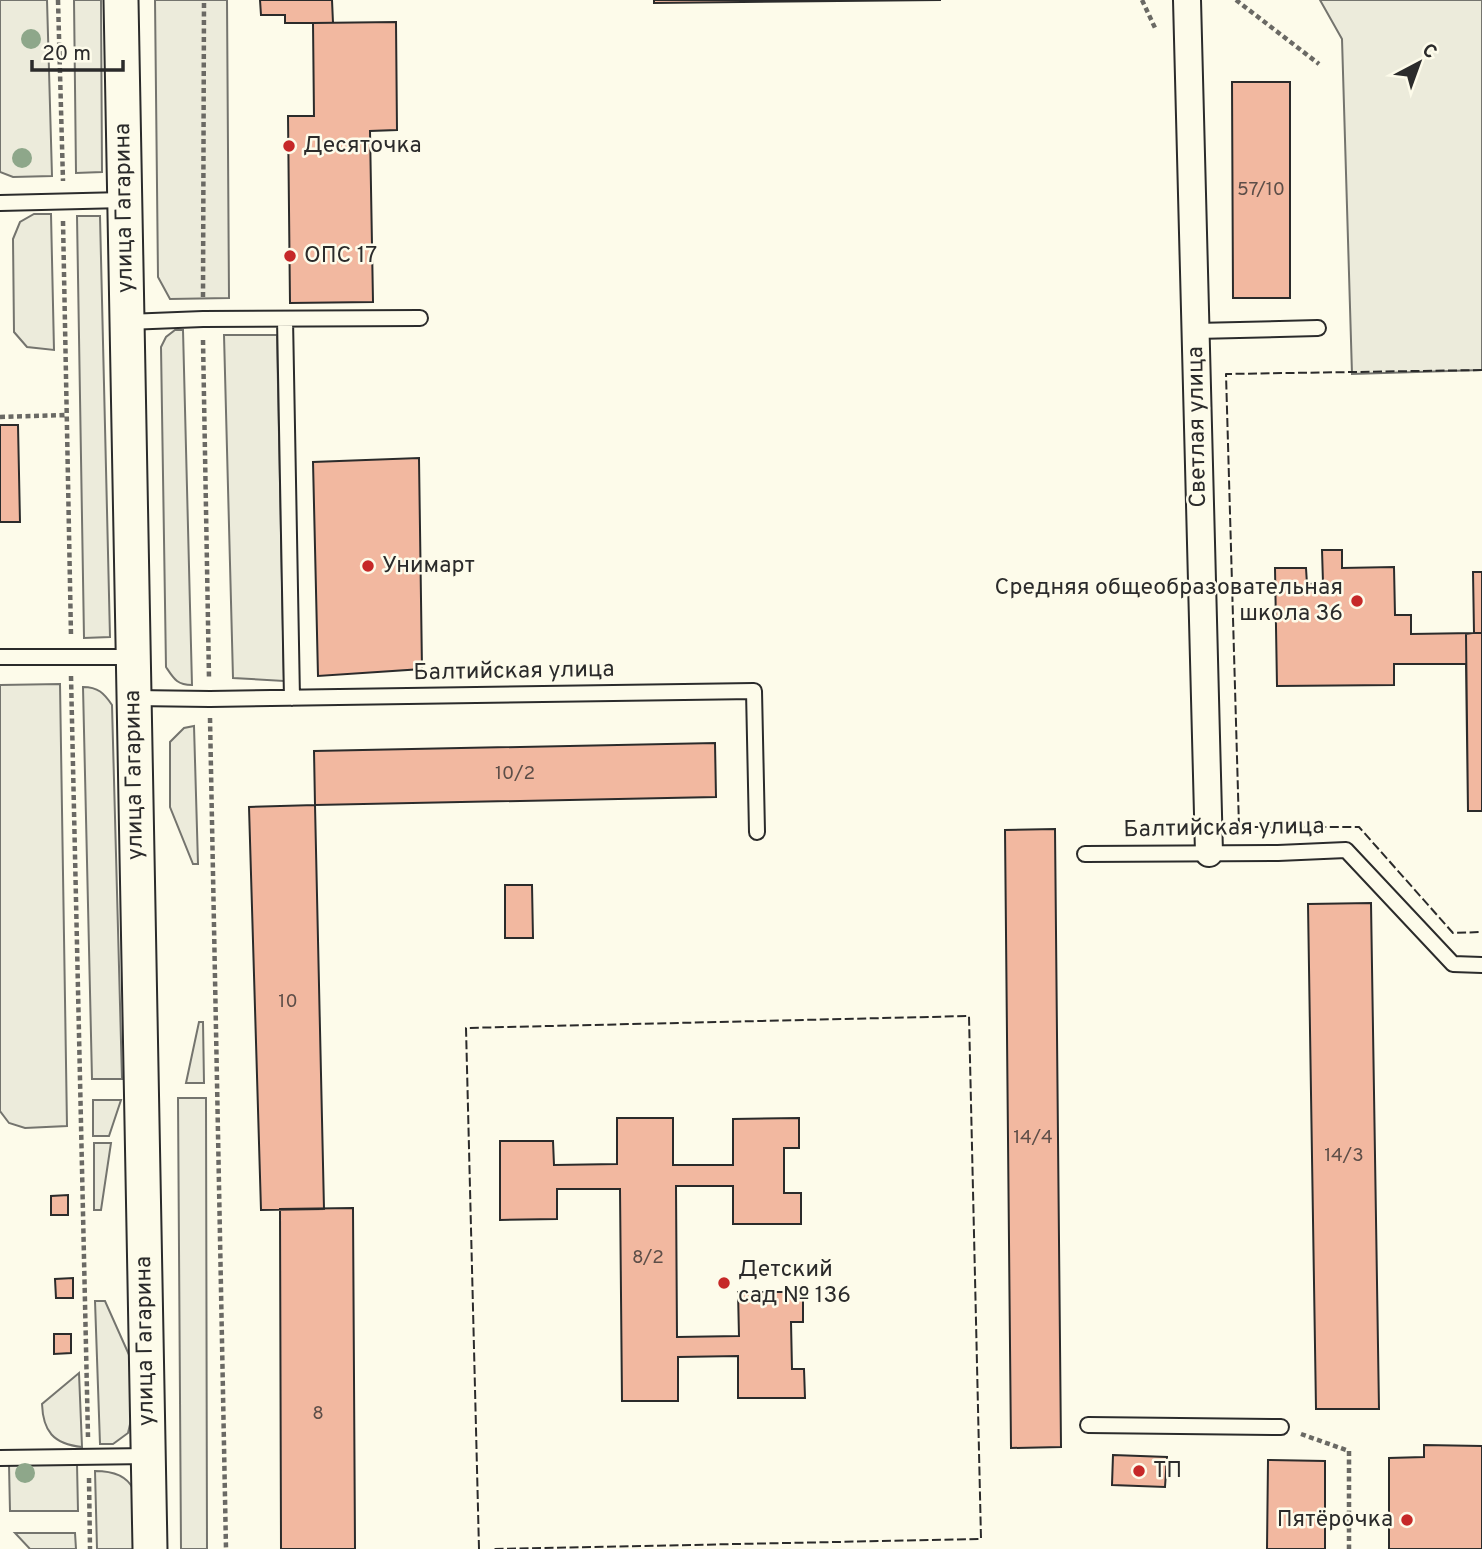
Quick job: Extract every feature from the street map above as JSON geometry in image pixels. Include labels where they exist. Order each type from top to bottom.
[{"type":"street","name":"улица Гагарина","points":[[121,0],[150,1549]]},
{"type":"street","name":"Светлая улица","points":[[1187,0],[1209,853]]},
{"type":"lane","points":[[0,203],[63,204],[124,200]]},
{"type":"lane","points":[[285,318],[292,698]]},
{"type":"lane","points":[[127,322],[421,318]]},
{"type":"lane","points":[[1196,331],[1318,328]]},
{"type":"lane","points":[[0,657],[133,657]]},
{"type":"lane","name":"Балтийская улица","points":[[134,698],[754,691],[757,832]]},
{"type":"lane","name":"Балтийская улица","points":[[1085,854],[1346,850],[1453,964],[1482,965]]},
{"type":"lane","points":[[1088,1424],[1281,1427]]},
{"type":"lane","points":[[0,1458],[148,1455]]},
{"type":"path","points":[[58,0],[90,1549]]},
{"type":"path","points":[[204,0],[203,319],[226,1549]]},
{"type":"path","points":[[1142,0],[1156,30]]},
{"type":"path","points":[[1236,0],[1319,64]]},
{"type":"path","points":[[0,417],[66,415]]},
{"type":"path","points":[[1281,1427],[1349,1451],[1349,1549]]},
{"type":"shaded area","points":[[0,0],[47,0],[52,176],[13,177],[0,172]]},
{"type":"shaded area","points":[[74,0],[101,0],[102,172],[76,173]]},
{"type":"shaded area","points":[[155,0],[227,0],[229,298],[170,299],[158,277]]},
{"type":"shaded area","points":[[1320,0],[1482,0],[1482,370],[1352,374],[1342,39]]},
{"type":"shaded area","points":[[34,214],[51,214],[54,350],[27,347],[14,332],[13,239],[20,222]]},
{"type":"shaded area","points":[[77,216],[100,216],[110,637],[84,638]]},
{"type":"shaded area","points":[[175,330],[183,330],[192,685],[176,680],[166,667],[161,347],[166,337]]},
{"type":"shaded area","points":[[224,335],[277,335],[284,681],[233,678]]},
{"type":"shaded area","points":[[60,684],[67,1126],[25,1128],[9,1123],[0,1111],[0,685]]},
{"type":"shaded area","points":[[83,687],[100,692],[112,705],[122,1079],[92,1079]]},
{"type":"shaded area","points":[[194,726],[198,864],[193,864],[170,807],[170,742],[184,728]]},
{"type":"shaded area","points":[[199,1022],[203,1022],[204,1083],[186,1083]]},
{"type":"shaded area","points":[[178,1098],[206,1098],[207,1549],[181,1549]]},
{"type":"shaded area","points":[[93,1100],[121,1100],[109,1136],[93,1136]]},
{"type":"shaded area","points":[[94,1143],[111,1143],[101,1210],[94,1210]]},
{"type":"shaded area","points":[[95,1301],[105,1301],[130,1357],[131,1420],[128,1433],[113,1444],[100,1444]]},
{"type":"shaded area","points":[[79,1373],[82,1447],[64,1443],[47,1429],[42,1404]]},
{"type":"shaded area","points":[[77,1464],[78,1511],[10,1511],[9,1465]]},
{"type":"shaded area","points":[[95,1471],[112,1473],[124,1478],[131,1485],[138,1507],[138,1549],[97,1549]]},
{"type":"shaded area","points":[[15,1533],[75,1533],[76,1549],[30,1549]]},
{"type":"building","points":[[260,0],[332,0],[333,23],[285,23],[285,15],[261,15]]},
{"type":"building","points":[[654,0],[941,0],[654,3]]},
{"type":"building","points":[[396,22],[397,130],[370,131],[373,302],[290,303],[288,116],[314,116],[313,23]]},
{"type":"building","points":[[1232,82],[1290,82],[1290,298],[1233,298]]},
{"type":"building","points":[[0,425],[18,425],[20,522],[0,522]]},
{"type":"building","points":[[419,458],[422,669],[318,676],[313,462]]},
{"type":"building","points":[[1322,550],[1342,550],[1342,568],[1394,567],[1395,615],[1411,615],[1411,634],[1474,633],[1473,572],[1482,572],[1482,811],[1468,811],[1466,664],[1394,664],[1394,685],[1277,686],[1275,568],[1306,568],[1307,584],[1323,583]]},
{"type":"building","points":[[1482,633],[1482,811],[1468,811],[1466,634]]},
{"type":"building","points":[[715,743],[716,797],[315,805],[314,751]]},
{"type":"building","points":[[315,805],[324,1209],[261,1210],[249,807]]},
{"type":"building","points":[[1055,829],[1061,1447],[1011,1448],[1005,830]]},
{"type":"building","points":[[505,885],[532,885],[533,938],[505,938]]},
{"type":"building","points":[[1371,903],[1379,1409],[1316,1409],[1308,904]]},
{"type":"building","name":"Детский сад № 136","points":[[617,1118],[673,1118],[673,1165],[733,1165],[733,1119],[799,1118],[799,1148],[784,1148],[784,1193],[801,1193],[801,1224],[733,1224],[733,1186],[676,1186],[677,1337],[739,1336],[738,1292],[803,1292],[803,1322],[791,1322],[792,1369],[804,1369],[805,1398],[738,1398],[738,1356],[678,1357],[678,1401],[622,1401],[620,1189],[557,1189],[557,1219],[500,1220],[500,1141],[553,1141],[554,1165],[617,1164]]},
{"type":"building","points":[[68,1195],[68,1215],[51,1215],[51,1196]]},
{"type":"building","points":[[353,1208],[355,1549],[281,1549],[280,1209]]},
{"type":"building","points":[[73,1278],[73,1298],[56,1298],[55,1279]]},
{"type":"building","points":[[54,1334],[71,1334],[71,1353],[54,1354]]},
{"type":"building","points":[[1424,1445],[1482,1446],[1482,1549],[1389,1549],[1389,1458],[1424,1457]]},
{"type":"building","name":"ТП","points":[[1113,1455],[1167,1457],[1165,1487],[1112,1485]]},
{"type":"building","points":[[1268,1460],[1325,1461],[1325,1549],[1267,1549]]},
{"type":"fence","points":[[1482,370],[1226,374],[1239,827],[1359,827],[1453,933],[1482,932]]},
{"type":"fence","points":[[479,1549],[466,1028],[969,1016],[981,1539],[494,1549]]},
{"type":"place","name":"Десяточка","points":[[289,146]]},
{"type":"place","name":"ОПС 17","points":[[290,256]]},
{"type":"place","name":"Унимарт","points":[[368,566]]},
{"type":"place","name":"Средняя общеобразовательная школа 36","points":[[1357,601]]},
{"type":"place","name":"Детский сад № 136","points":[[724,1283]]},
{"type":"place","name":"ТП","points":[[1139,1471]]},
{"type":"place","name":"Пятёрочка","points":[[1407,1520]]}]
